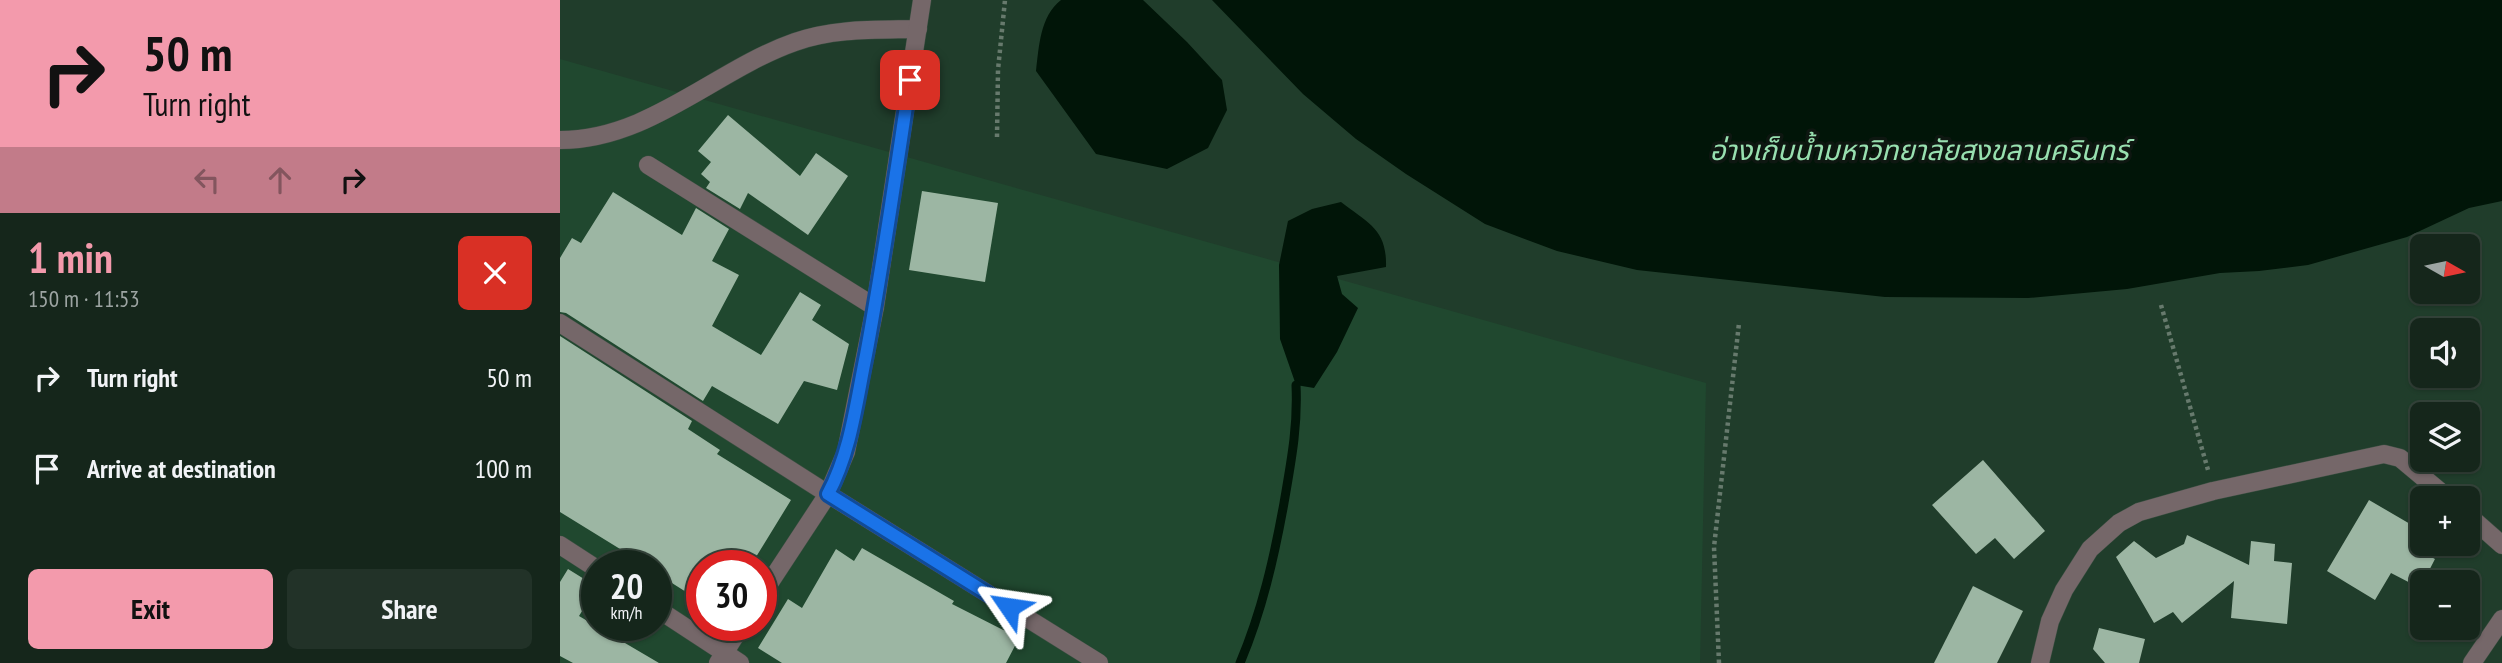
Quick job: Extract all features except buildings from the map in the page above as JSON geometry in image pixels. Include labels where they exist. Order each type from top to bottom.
[{"type":"street","points":[[777,572],[828,494],[841,468],[851,434],[875,307],[922,0]]},
{"type":"street","points":[[560,140],[577,140],[629,128],[753,61],[815,36],[842,31],[918,30]]},
{"type":"street","points":[[648,165],[875,307]]},
{"type":"street","points":[[560,323],[1099,663]]},
{"type":"street","points":[[2040,663],[2044,640],[2057,604],[2076,569],[2096,543],[2119,523],[2139,512],[2213,491],[2384,454],[2400,458],[2433,486]]},
{"type":"street","points":[[2480,526],[2502,545]]},
{"type":"street","points":[[560,545],[581,559]]},
{"type":"street","points":[[2472,663],[2502,619]]},
{"type":"street","points":[[672,620],[721,658],[740,663]]},
{"type":"street","points":[[721,658],[732,641]]},
{"type":"path","points":[[997,137],[998,70],[1005,0]]},
{"type":"path","points":[[2161,305],[2213,491]]},
{"type":"path","points":[[1719,663],[1714,547],[1739,323]]},
{"type":"shaded area","points":[[560,0],[2502,0],[2502,663],[560,663]]},
{"type":"shaded area","points":[[560,59],[1706,383],[1700,663],[560,663]]},
{"type":"water","points":[[1061,0],[1143,0],[1187,42],[1222,80],[1227,110],[1208,148],[1167,169],[1096,154],[1036,71],[1045,23]]},
{"type":"water","name":"อ่างเก็บน้ำมหาวิทยาลัยสงขลานครินทร์","points":[[1212,0],[2502,0],[2502,201],[2469,208],[2407,237],[2308,265],[2220,273],[2127,289],[2028,298],[1885,297],[1637,270],[1557,251],[1485,224],[1356,139],[1303,94]]},
{"type":"water","points":[[1341,202],[1368,222],[1380,236],[1386,254],[1386,267],[1337,276],[1342,294],[1358,308],[1337,352],[1314,388],[1296,385],[1280,339],[1279,265],[1288,221],[1312,209]]},
{"type":"waterway","points":[[1240,663],[1261,604],[1280,524],[1293,444],[1296,385]]},
{"type":"route","points":[[910,80],[875,307],[851,434],[841,468],[828,494],[1009,607]]}]
